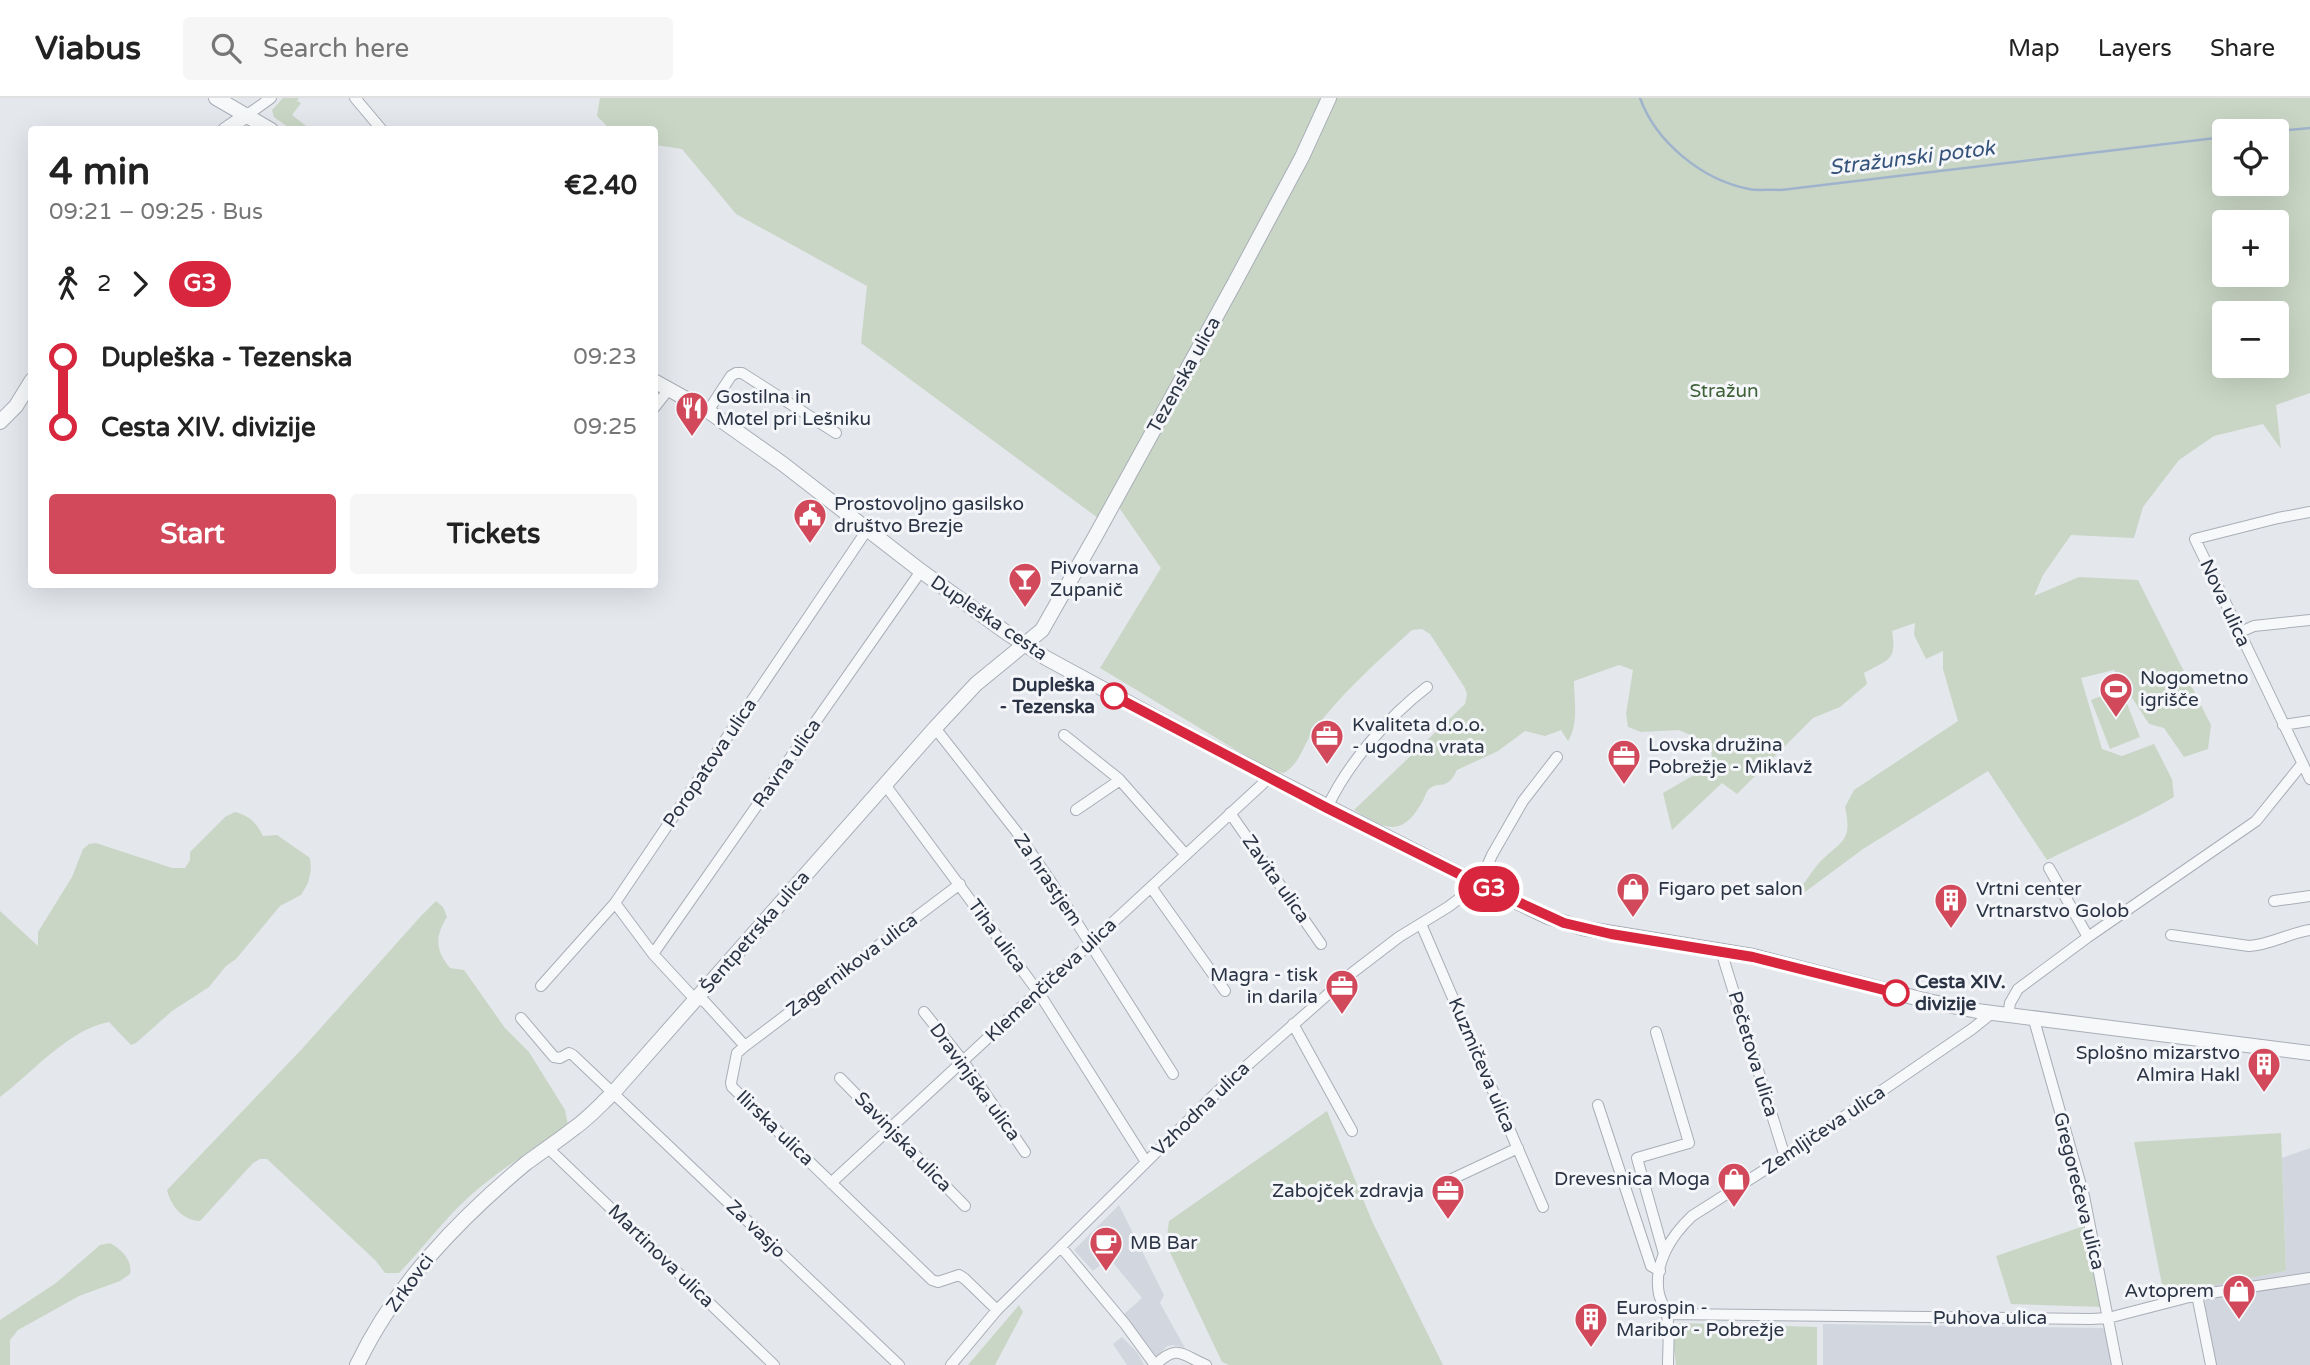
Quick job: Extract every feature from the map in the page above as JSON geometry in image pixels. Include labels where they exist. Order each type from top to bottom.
[{"type":"street","points":[[215,98],[265,126]]},
{"type":"street","points":[[231,126],[271,98]]},
{"type":"street","points":[[355,98],[379,126]]},
{"type":"street","name":"Tezenska ulica","points":[[1026,644],[1042,630],[1097,535],[1303,157],[1329,98]]},
{"type":"street","points":[[708,411],[731,376],[742,373],[836,433]]},
{"type":"street","name":"Dupleška cesta","points":[[658,383],[708,411],[783,464],[921,571],[1026,644],[1133,706],[1479,884]]},
{"type":"street","points":[[0,422],[16,406],[28,386]]},
{"type":"street","points":[[658,403],[669,389]]},
{"type":"street","name":"Nova ulica","points":[[2310,512],[2195,539],[2310,779]]},
{"type":"street","name":"Poropatova ulica","points":[[541,986],[615,903],[867,530]]},
{"type":"street","name":"Ravna ulica","points":[[653,954],[921,571]]},
{"type":"street","points":[[2238,633],[2254,626],[2310,620]]},
{"type":"street","name":"Šentpetrska ulica","points":[[474,1210],[520,1169],[576,1128],[613,1093],[935,728],[976,684],[1026,644]]},
{"type":"street","points":[[1327,808],[1348,770],[1366,748],[1411,699],[1427,687]]},
{"type":"street","points":[[2283,725],[2310,720]]},
{"type":"street","name":"Za hrastjem","points":[[935,728],[1016,831],[1173,1074]]},
{"type":"street","points":[[1064,735],[1120,780],[1186,855]]},
{"type":"street","points":[[1557,757],[1523,801],[1479,884],[1548,917],[1582,928],[1720,951],[1796,967],[1928,1001],[2008,1016],[2310,1052]]},
{"type":"street","points":[[2008,1016],[2010,1003],[2018,989],[2088,937],[2256,821],[2302,764]]},
{"type":"street","name":"Klemenčičeva ulica","points":[[831,1182],[962,1060],[1039,993],[1270,777]]},
{"type":"street","points":[[1076,810],[1120,780]]},
{"type":"street","name":"Tiha ulica","points":[[886,786],[1039,993],[1146,1162]]},
{"type":"street","name":"Zavita ulica","points":[[1230,813],[1321,944]]},
{"type":"street","points":[[2049,868],[2088,937]]},
{"type":"street","name":"Zagernikova ulica","points":[[745,1046],[960,884]]},
{"type":"street","name":"Vzhodna ulica","points":[[951,1365],[997,1310],[1217,1092],[1380,952],[1479,884]]},
{"type":"street","points":[[1151,887],[1225,991]]},
{"type":"street","points":[[2274,901],[2310,896]]},
{"type":"street","points":[[615,903],[653,954],[691,995],[705,1002],[745,1046]]},
{"type":"street","name":"Kuzmičeva ulica","points":[[1421,924],[1544,1207]]},
{"type":"street","points":[[2171,934],[2259,946],[2296,932],[2310,930]]},
{"type":"street","name":"Pečetova ulica","points":[[1720,951],[1784,1157]]},
{"type":"street","name":"Dravinjska ulica","points":[[924,1012],[962,1060],[1025,1152]]},
{"type":"street","name":"Zemljičeva ulica","points":[[1668,1365],[1667,1314],[1658,1292],[1664,1254],[1679,1228],[1692,1216],[1784,1157],[1992,1013]]},
{"type":"street","name":"Za vasjo","points":[[521,1018],[554,1056],[560,1058],[569,1053],[573,1055],[899,1365]]},
{"type":"street","name":"Gregorečeva ulica","points":[[2034,1020],[2084,1196],[2117,1365]]},
{"type":"street","points":[[1293,1024],[1352,1131]]},
{"type":"street","name":"Zemljičeva ulica","points":[[1656,1032],[1689,1143],[1637,1158],[1664,1254]]},
{"type":"street","name":"Ilirska ulica","points":[[745,1046],[737,1054],[733,1065],[732,1087],[932,1280],[937,1282],[959,1275],[997,1310]]},
{"type":"street","name":"Savinjska ulica","points":[[840,1078],[965,1206]]},
{"type":"street","name":"Zemljičeva ulica","points":[[1598,1105],[1651,1266],[1660,1271]]},
{"type":"street","points":[[1452,1179],[1518,1147]]},
{"type":"street","name":"Martinova ulica","points":[[548,1148],[774,1365]]},
{"type":"street","name":"Zrkovci","points":[[357,1365],[401,1290],[438,1246],[474,1210]]},
{"type":"street","points":[[1061,1247],[1155,1365],[1171,1351],[1206,1365]]},
{"type":"street","name":"Puhova ulica","points":[[1667,1314],[2108,1318],[2197,1295],[2310,1278]]},
{"type":"street","points":[[2197,1295],[2211,1365]]},
{"type":"shaded area","points":[[2310,1148],[2310,1365],[2206,1365],[2191,1289],[2286,1271],[2282,1158]]},
{"type":"shaded area","points":[[1119,1205],[1164,1295],[1160,1303],[1185,1348],[1167,1346],[1157,1357],[1123,1315],[1142,1298],[1109,1258],[1093,1271],[1074,1250]]},
{"type":"shaded area","points":[[1823,1324],[2105,1328],[2112,1365],[1823,1365]]},
{"type":"shaded area","points":[[1122,1337],[1137,1352],[1144,1365],[1127,1365],[1113,1344]]},
{"type":"green space","points":[[283,98],[299,98],[297,101],[301,103],[292,115],[306,126],[287,126],[274,117],[272,110]]},
{"type":"green space","name":"Stražun","points":[[600,98],[2310,98],[2310,393],[2276,405],[2281,449],[2263,424],[2214,436],[2179,460],[2143,507],[2134,538],[2071,535],[2043,575],[2034,596],[2079,577],[2138,580],[2211,725],[2208,749],[2184,757],[2164,728],[2149,724],[2114,670],[2081,678],[2102,749],[2122,756],[2154,744],[2172,779],[2174,797],[2047,860],[1988,771],[1863,849],[1801,895],[1799,890],[1814,869],[1843,840],[1847,828],[1845,807],[1854,790],[1958,721],[1943,669],[1943,651],[1926,659],[1914,635],[1915,623],[1892,631],[1892,654],[1864,673],[1867,684],[1840,707],[1813,718],[1737,794],[1722,783],[1672,830],[1663,793],[1713,764],[1710,744],[1679,730],[1641,732],[1628,727],[1626,714],[1633,670],[1619,665],[1574,681],[1575,720],[1568,741],[1561,730],[1545,736],[1525,731],[1498,751],[1457,770],[1446,784],[1436,785],[1428,790],[1406,823],[1390,827],[1382,825],[1354,810],[1465,704],[1465,688],[1430,634],[1422,629],[1412,630],[1372,666],[1323,719],[1297,760],[1284,773],[1271,771],[1100,668],[1161,568],[1113,499],[1098,518],[861,343],[867,286],[736,214],[682,149],[658,145],[658,126],[607,126],[597,116]]},
{"type":"green space","name":"Nogometno igrišče","points":[[2121,688],[2140,737],[2110,749],[2091,700]]},
{"type":"green space","points":[[235,812],[252,820],[263,836],[277,835],[310,858],[308,883],[301,895],[280,906],[209,987],[172,1011],[136,1043],[131,1045],[109,1022],[94,1026],[65,1042],[0,1097],[0,911],[38,946],[38,932],[72,877],[83,849],[89,844],[96,843],[172,868],[185,868],[190,860],[190,852],[225,817]]},
{"type":"green space","points":[[436,901],[443,907],[447,917],[440,930],[438,943],[445,961],[450,968],[464,970],[505,1028],[529,1052],[565,1110],[568,1125],[472,1194],[399,1273],[385,1273],[376,1261],[267,1159],[253,1163],[200,1221],[183,1215],[174,1207],[167,1190],[301,1050]]},
{"type":"green space","points":[[1327,1111],[1372,1221],[1443,1365],[1229,1365],[1222,1362],[1166,1244],[1169,1221]]},
{"type":"green space","points":[[2281,1133],[2286,1271],[2164,1295],[2134,1142]]},
{"type":"green space","points":[[2084,1226],[2101,1307],[2011,1304],[1996,1256]]},
{"type":"green space","points":[[110,1243],[125,1255],[130,1264],[130,1274],[120,1281],[79,1296],[18,1330],[10,1340],[10,1365],[0,1365],[0,1320],[56,1283],[100,1245]]},
{"type":"green space","points":[[1019,1305],[1023,1312],[995,1365],[968,1365]]},
{"type":"green space","points":[[1675,1325],[1817,1327],[1817,1365],[1676,1365],[1672,1333]]},
{"type":"waterway","name":"Stražunski potok","points":[[1640,98],[1657,130],[1683,157],[1714,177],[1757,190],[1781,190],[2212,138]]},
{"type":"waterway","name":"Stražunski potok","points":[[2289,130],[2310,128]]},
{"type":"bus line","name":"G3","points":[[1114,696],[1327,808],[1548,917],[1611,934],[1753,957],[1896,993]]},
{"type":"place","name":"Gostilna in Motel pri Lešniku","points":[[692,438]]},
{"type":"place","name":"Prostovoljno gasilsko društvo Brezje","points":[[810,545]]},
{"type":"place","name":"Pivovarna Zupanič","points":[[1025,609]]},
{"type":"place","name":"Dupleška - Tezenska","points":[[1114,696]]},
{"type":"place","name":"Nogometno igrišče","points":[[2116,719]]},
{"type":"place","name":"Kvaliteta d.o.o. - ugodna vrata","points":[[1327,766]]},
{"type":"place","name":"Lovska družina Pobrežje - Miklavž","points":[[1624,786]]},
{"type":"place","name":"Figaro pet salon","points":[[1633,919]]},
{"type":"place","name":"Vrtni center Vrtnarstvo Golob","points":[[1951,930]]},
{"type":"place","name":"Cesta XIV. divizije","points":[[1896,993]]},
{"type":"place","name":"Magra - tisk in darila","points":[[1342,1016]]},
{"type":"place","name":"Splošno mizarstvo Almira Hakl","points":[[2264,1094]]},
{"type":"place","name":"Drevesnica Moga","points":[[1734,1209]]},
{"type":"place","name":"Zabojček zdravja","points":[[1448,1221]]},
{"type":"place","name":"MB Bar","points":[[1106,1273]]},
{"type":"place","name":"Avtoprem","points":[[2239,1321]]},
{"type":"place","name":"Eurospin - Maribor - Pobrežje","points":[[1591,1349]]}]
